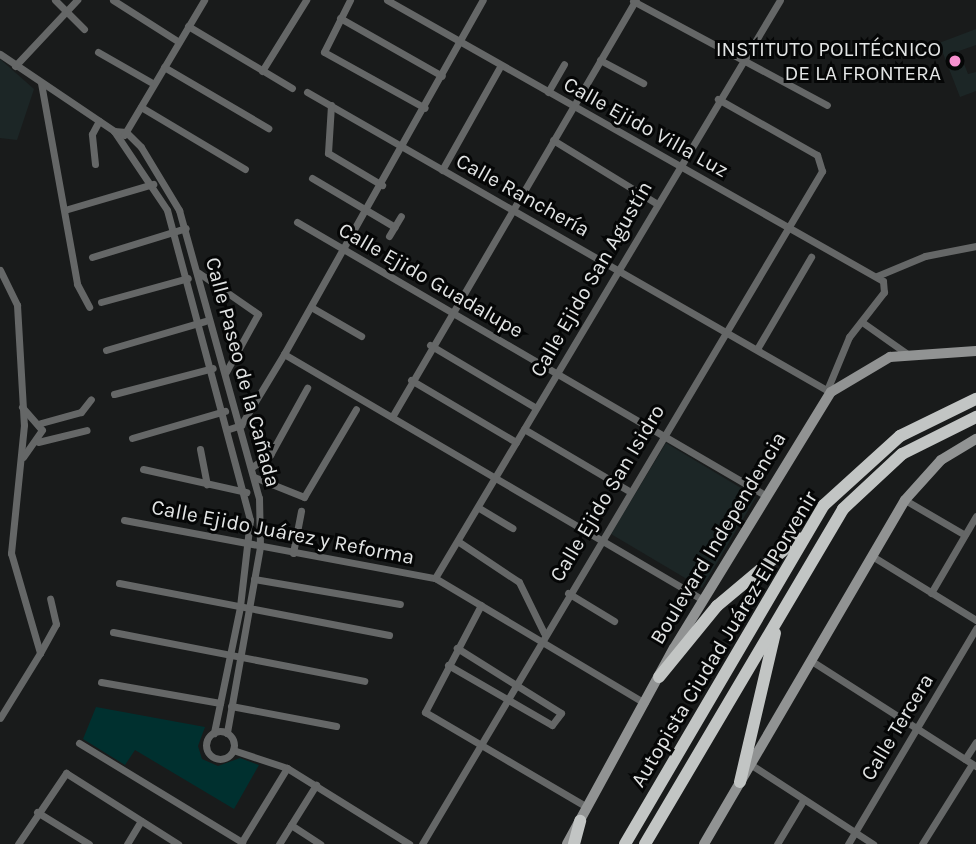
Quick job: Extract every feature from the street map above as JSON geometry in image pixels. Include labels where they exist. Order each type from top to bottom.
[{"type":"highway","name":"Autopista Ciudad Juárez-El Porvenir","points":[[625,844],[807,531],[853,474],[900,436],[976,399]]},
{"type":"highway","points":[[645,844],[789,597],[844,509],[902,454],[976,417]]},
{"type":"highway","points":[[659,677],[712,611],[807,531]]},
{"type":"highway","points":[[740,782],[765,659],[789,597]]},
{"type":"highway","points":[[574,844],[580,821]]},
{"type":"main road","name":"Boulevard Independencia","points":[[567,844],[703,600],[829,391],[861,369],[906,353],[976,351]]},
{"type":"main road","points":[[704,844],[905,500],[941,460],[976,439]]},
{"type":"street","points":[[55,0],[84,29]]},
{"type":"street","points":[[15,66],[77,0]]},
{"type":"street","points":[[113,0],[179,42]]},
{"type":"street","points":[[120,143],[204,0]]},
{"type":"street","points":[[262,71],[306,0]]},
{"type":"street","points":[[350,0],[324,51],[425,108]]},
{"type":"street","name":"Calle Ejido Villa Luz","points":[[387,0],[877,276],[886,286],[862,322]]},
{"type":"street","points":[[229,429],[241,425],[284,354],[382,186],[484,0]]},
{"type":"street","points":[[769,0],[779,2]]},
{"type":"street","points":[[392,417],[430,345],[634,1],[827,105]]},
{"type":"street","name":"Calle Ejido San Agustín","points":[[435,578],[459,542],[718,99],[779,2]]},
{"type":"street","points":[[340,18],[442,76]]},
{"type":"street","points":[[188,26],[292,88]]},
{"type":"street","points":[[98,52],[155,83]]},
{"type":"street","name":"Calle Paseo de la Cañada","points":[[0,54],[114,131],[126,132],[166,182],[186,228],[252,467],[260,547],[227,733]]},
{"type":"street","points":[[600,60],[643,83]]},
{"type":"street","points":[[548,92],[565,64]]},
{"type":"street","points":[[442,170],[501,65]]},
{"type":"street","points":[[164,67],[268,128]]},
{"type":"street","points":[[41,83],[68,209],[77,284],[89,307]]},
{"type":"street","name":"Calle Ranchería","points":[[307,92],[404,145],[442,170],[620,269],[829,391]]},
{"type":"street","name":"Calle Ejido San Isidro","points":[[422,844],[627,490],[726,330],[823,162],[718,99]]},
{"type":"street","points":[[331,105],[329,155],[382,186]]},
{"type":"street","points":[[141,107],[245,169]]},
{"type":"street","points":[[95,164],[92,134],[99,121]]},
{"type":"street","name":"Calle Paseo de la Cañada","points":[[114,131],[120,143],[153,184],[174,232],[246,492],[250,545],[229,655]]},
{"type":"street","points":[[553,140],[656,203]]},
{"type":"street","points":[[312,178],[395,227]]},
{"type":"street","points":[[68,209],[153,184]]},
{"type":"street","points":[[389,236],[401,216]]},
{"type":"street","name":"Calle Ejido Guadalupe","points":[[297,222],[765,495]]},
{"type":"street","points":[[92,257],[186,228]]},
{"type":"street","points":[[877,276],[925,256],[976,246]]},
{"type":"street","points":[[757,349],[811,257]]},
{"type":"street","points":[[0,270],[18,305],[22,407],[22,457],[11,553],[40,653]]},
{"type":"street","points":[[199,273],[258,314],[226,372]]},
{"type":"street","points":[[101,302],[188,278]]},
{"type":"street","points":[[311,307],[361,336]]},
{"type":"street","points":[[106,350],[212,320]]},
{"type":"street","points":[[829,391],[846,342],[862,322],[906,353]]},
{"type":"street","points":[[430,345],[536,408]]},
{"type":"street","points":[[284,354],[497,476],[703,600]]},
{"type":"street","points":[[114,394],[213,368]]},
{"type":"street","points":[[411,380],[516,442]]},
{"type":"street","points":[[252,467],[270,455],[307,388]]},
{"type":"street","points":[[41,423],[81,412],[91,399]]},
{"type":"street","points":[[22,407],[41,423]]},
{"type":"street","points":[[254,477],[304,497],[356,409]]},
{"type":"street","points":[[132,438],[225,411]]},
{"type":"street","points":[[38,442],[41,423]]},
{"type":"street","points":[[524,429],[627,490]]},
{"type":"street","points":[[22,457],[38,442],[87,430]]},
{"type":"street","points":[[200,449],[207,484]]},
{"type":"street","points":[[143,469],[246,492]]},
{"type":"street","points":[[905,500],[965,535]]},
{"type":"street","points":[[479,508],[512,528]]},
{"type":"street","points":[[293,552],[301,511]]},
{"type":"street","points":[[931,593],[976,516]]},
{"type":"street","name":"Calle Ejido Juárez y Reforma","points":[[124,520],[435,578]]},
{"type":"street","points":[[459,542],[503,569],[525,589],[542,636]]},
{"type":"street","points":[[872,556],[976,620]]},
{"type":"street","points":[[435,578],[542,636],[645,703]]},
{"type":"street","points":[[254,579],[400,604]]},
{"type":"street","points":[[119,583],[389,635]]},
{"type":"street","points":[[569,593],[614,621]]},
{"type":"street","points":[[0,719],[56,624],[50,599]]},
{"type":"street","points":[[481,605],[424,709],[587,807]]},
{"type":"street","name":"Calle Tercera","points":[[848,844],[976,628]]},
{"type":"street","points":[[114,632],[364,681]]},
{"type":"street","points":[[448,665],[552,726],[561,710],[457,648]]},
{"type":"street","points":[[229,655],[214,733],[206,743],[210,755],[223,758],[233,750]]},
{"type":"street","points":[[810,660],[918,725],[971,763]]},
{"type":"street","points":[[101,682],[220,703]]},
{"type":"street","points":[[231,706],[336,726]]},
{"type":"street","points":[[214,733],[227,733],[233,750]]},
{"type":"street","points":[[922,844],[971,763],[976,742]]},
{"type":"street","points":[[79,743],[241,843],[287,768]]},
{"type":"street","points":[[233,750],[287,768],[409,844]]},
{"type":"street","points":[[750,764],[873,844]]},
{"type":"street","points":[[18,844],[64,773],[178,844]]},
{"type":"street","points":[[279,844],[316,785]]},
{"type":"street","points":[[777,844],[804,799]]},
{"type":"street","points":[[37,812],[89,844]]},
{"type":"street","points":[[127,844],[141,821]]},
{"type":"street","points":[[291,825],[320,844]]},
{"type":"shaded area","name":"INSTITUTO POLITÉCNICO DE LA FRONTERA","points":[[976,29],[976,45],[959,51],[968,74],[976,72],[976,91],[960,97],[939,43]]},
{"type":"shaded area","points":[[0,59],[34,89],[17,140],[0,138]]},
{"type":"shaded area","points":[[666,443],[756,497],[702,588],[611,534]]},
{"type":"shaded area","points":[[96,707],[205,727],[198,746],[202,759],[218,766],[240,758],[259,765],[234,809],[135,750],[125,765],[83,739]]},
{"type":"place","name":"INSTITUTO POLITÉCNICO DE LA FRONTERA","points":[[955,61]]}]
